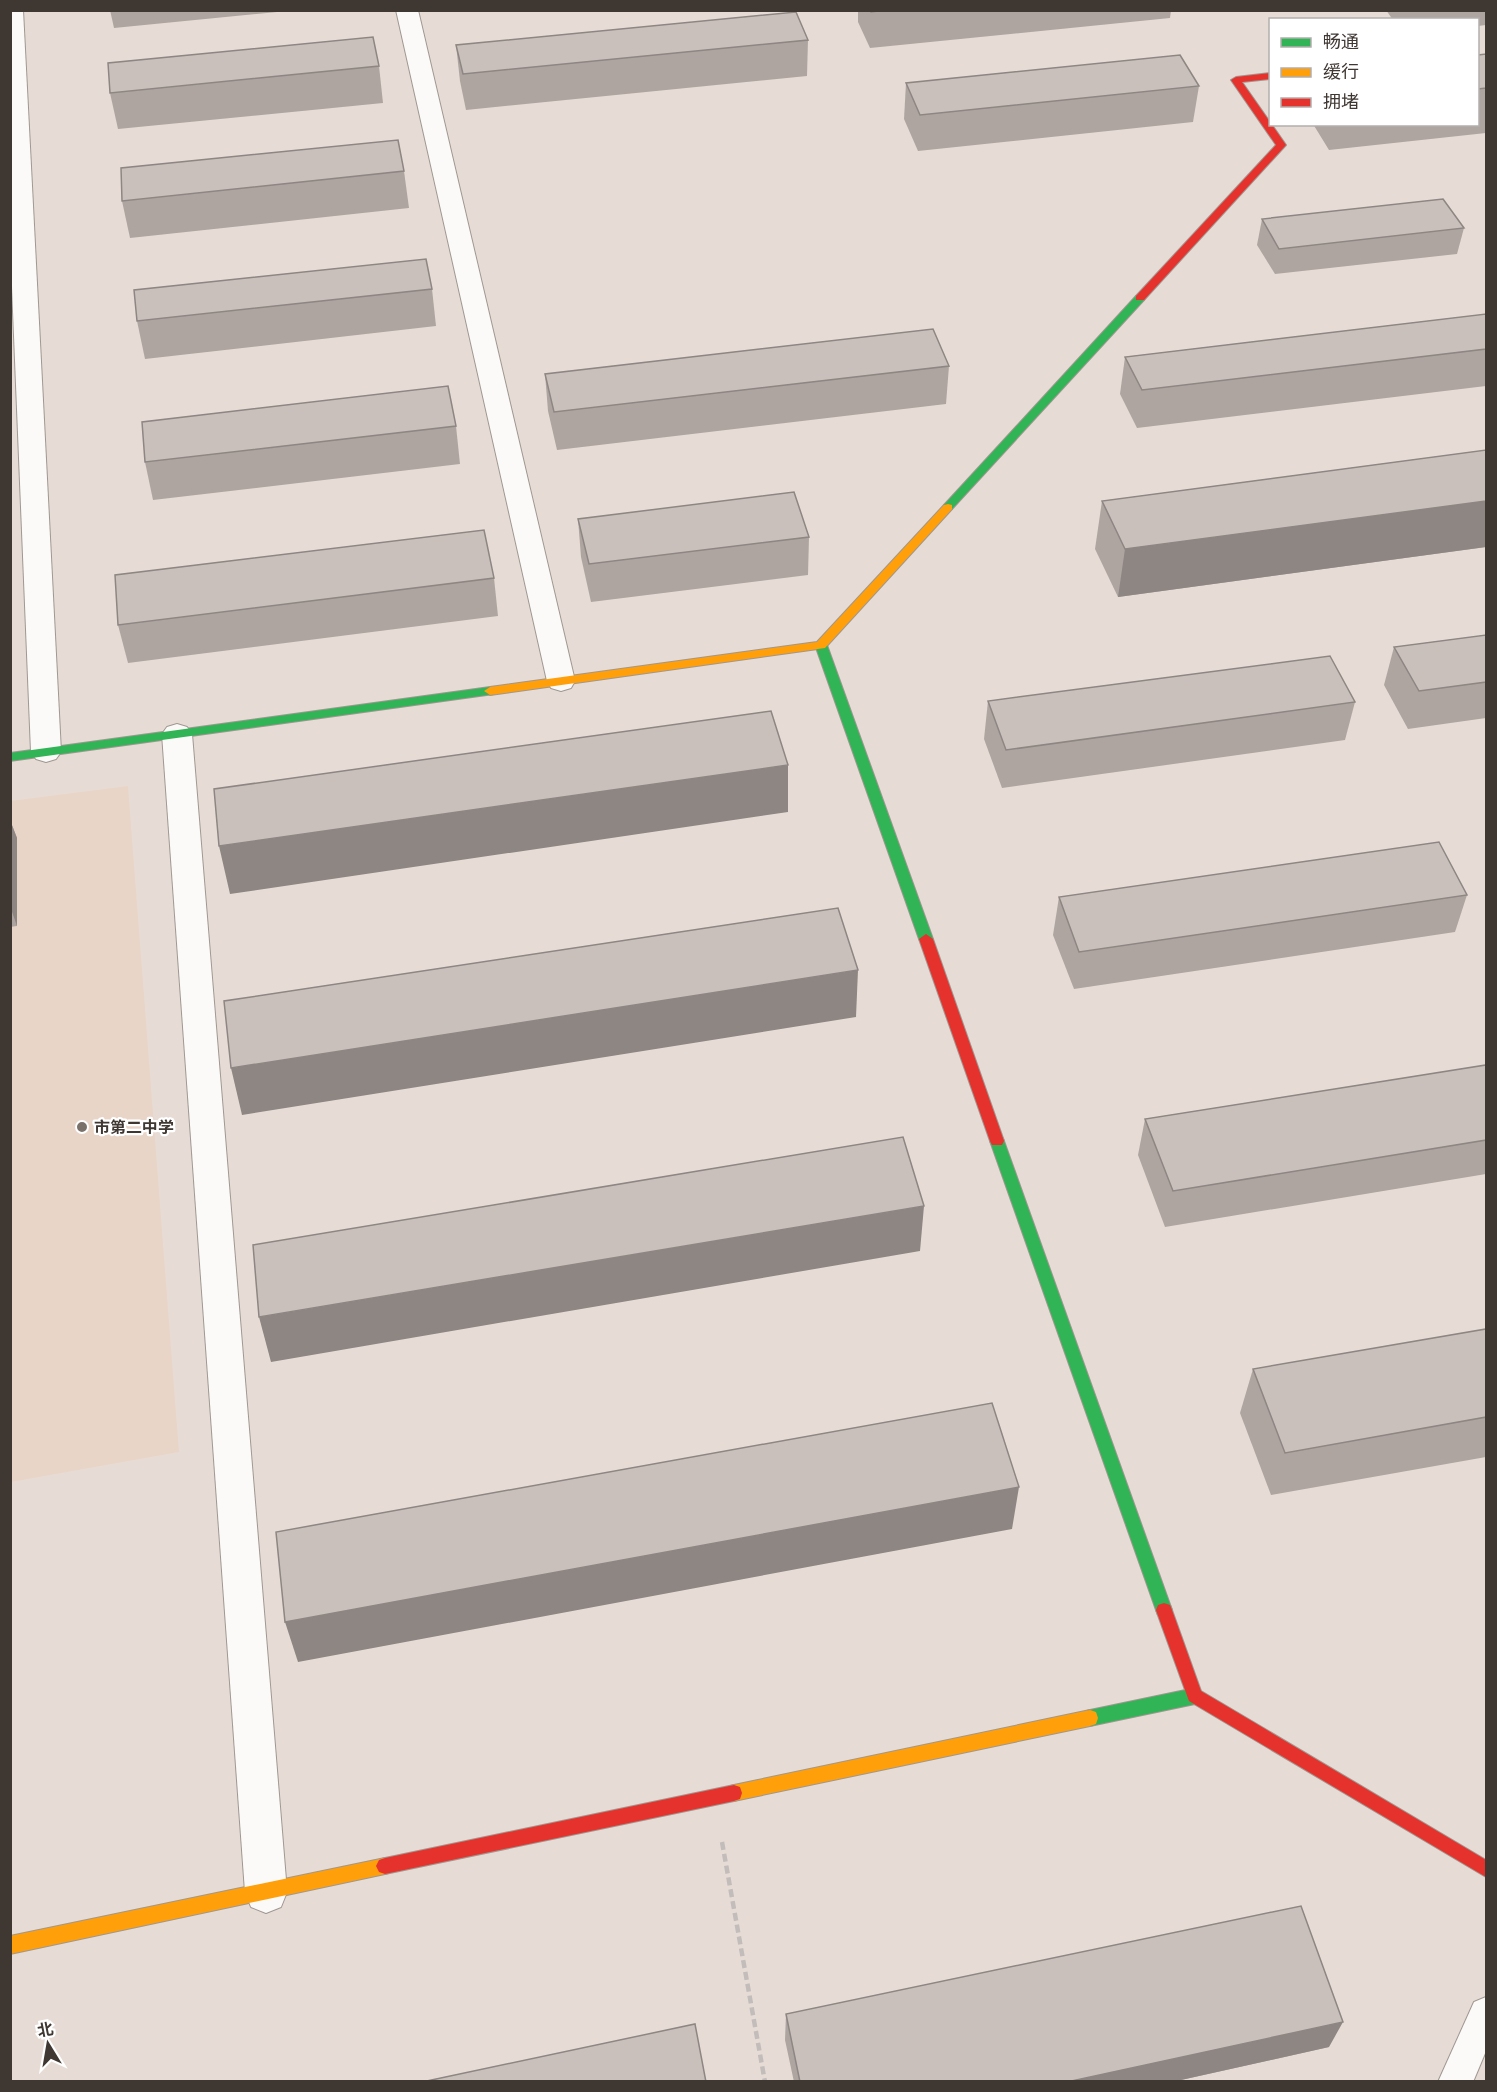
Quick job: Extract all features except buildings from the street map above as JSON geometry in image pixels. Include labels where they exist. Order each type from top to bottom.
[{"type":"street","points":[[12,10],[46,752]]},
{"type":"street","points":[[407,10],[561,681]]},
{"type":"street","points":[[10,757],[821,645],[1281,146],[1236,80],[1269,76]]},
{"type":"street","points":[[821,645],[1195,1696],[1486,1869]]},
{"type":"street","points":[[177,734],[266,1892]]},
{"type":"street","points":[[10,1946],[1195,1696]]},
{"type":"lane","points":[[1455,2082],[1486,2014]]},
{"type":"path","points":[[714,1797],[765,2082]]},
{"type":"shaded area","name":"市第二中学","points":[[128,786],[179,1452],[11,1482],[10,801]]},
{"type":"traffic: fast","points":[[948,507],[1140,298]]},
{"type":"traffic: fast","points":[[821,645],[926,939]]},
{"type":"traffic: fast","points":[[10,757],[490,691]]},
{"type":"traffic: fast","points":[[997,1141],[1164,1610]]},
{"type":"traffic: fast","points":[[1090,1718],[1195,1696]]},
{"type":"traffic: slow","points":[[490,691],[821,645],[948,507]]},
{"type":"traffic: slow","points":[[734,1793],[1090,1718]]},
{"type":"traffic: slow","points":[[10,1945],[385,1866]]},
{"type":"traffic: jam","points":[[1140,298],[1281,145],[1236,80],[1269,76]]},
{"type":"traffic: jam","points":[[926,939],[997,1141]]},
{"type":"traffic: jam","points":[[1164,1610],[1195,1696],[1486,1869]]},
{"type":"traffic: jam","points":[[385,1866],[734,1793]]},
{"type":"place","name":"市第二中学","points":[[82,1127]]}]
